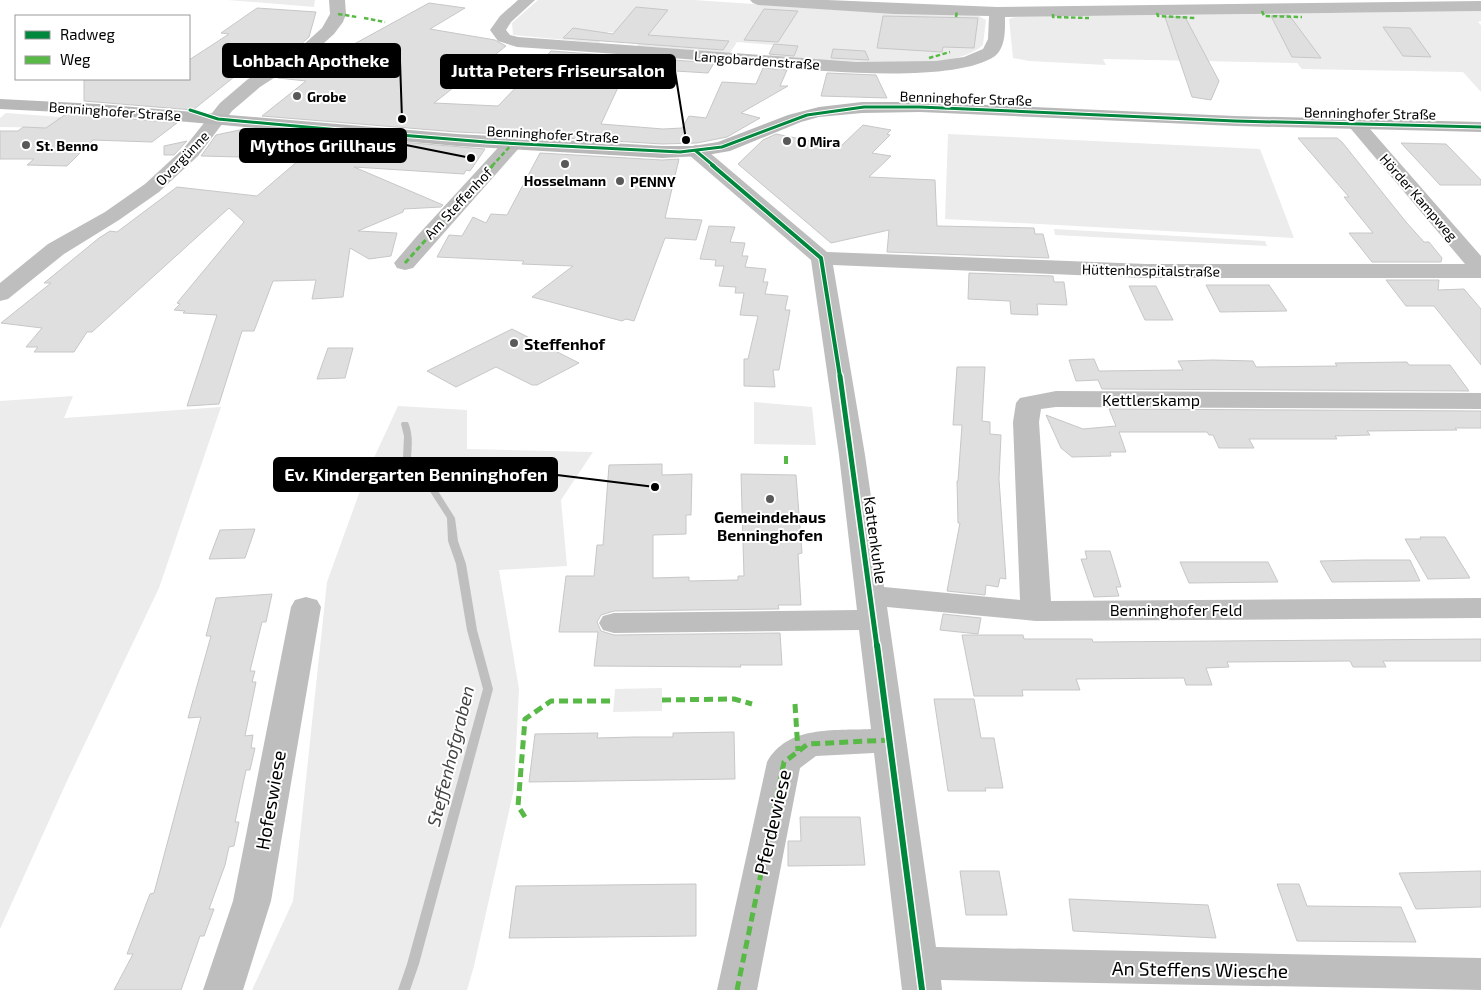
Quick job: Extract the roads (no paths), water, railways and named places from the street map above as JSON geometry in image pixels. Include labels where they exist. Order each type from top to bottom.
[{"type":"main road","name":"Benninghofer Straße","points":[[0,104],[98,109],[513,143],[654,151],[696,151],[728,145],[771,127],[807,115],[864,108],[927,108],[1357,125],[1481,127]]},
{"type":"street","name":"Overgünne","points":[[0,294],[56,249],[119,211],[152,188],[191,152],[226,107],[254,83],[308,49],[328,31],[338,14],[337,0]]},
{"type":"street","name":"Langobardenstraße","points":[[527,0],[505,20],[498,30],[504,38],[517,42],[875,68],[935,66],[962,62],[978,57],[989,51],[994,45],[997,12]]},
{"type":"street","points":[[758,0],[894,9],[997,12],[1160,5],[1453,2],[1481,6]]},
{"type":"street","name":"Hörder Kampweg","points":[[1357,125],[1481,270]]},
{"type":"street","name":"Am Steffenhof","points":[[405,263],[513,143]]},
{"type":"street","points":[[696,151],[822,258]]},
{"type":"street","name":"Hüttenhospitalstraße","points":[[822,258],[1146,271],[1481,270]]},
{"type":"street","name":"Kattenkuhle","points":[[822,258],[873,608],[921,977]]},
{"type":"street","name":"Kettlerskamp","points":[[1036,611],[1026,422],[1030,403],[1056,399],[1481,401]]},
{"type":"street","name":"Benninghofer Feld","points":[[873,608],[893,597],[1036,611],[1481,608]]},
{"type":"street","name":"Hofeswiese","points":[[223,990],[252,901],[306,607]]},
{"type":"street","points":[[614,623],[873,608]]},
{"type":"street","name":"Pferdewiese","points":[[737,990],[784,762],[808,744],[889,740]]},
{"type":"street","name":"An Steffens Wiesche","points":[[921,977],[1481,975]]},
{"type":"waterway","name":"Steffenhofgraben","points":[[404,990],[413,964],[488,689],[472,630],[461,564],[453,541],[451,518],[423,474],[407,458],[408,436],[405,424]]},
{"type":"place","name":"Grobe","points":[[297,96]]},
{"type":"place","name":"Lohbach Apotheke","points":[[402,119]]},
{"type":"place","name":"Jutta Peters Friseursalon","points":[[686,140]]},
{"type":"place","name":"O Mira","points":[[787,141]]},
{"type":"place","name":"St. Benno","points":[[26,145]]},
{"type":"place","name":"Mythos Grillhaus","points":[[471,158]]},
{"type":"place","name":"Hosselmann","points":[[565,164]]},
{"type":"place","name":"PENNY","points":[[620,181]]},
{"type":"place","name":"Steffenhof","points":[[514,343]]},
{"type":"place","name":"Ev. Kindergarten Benninghofen","points":[[655,487]]},
{"type":"place","name":"Gemeindehaus Benninghofen","points":[[770,499]]}]
